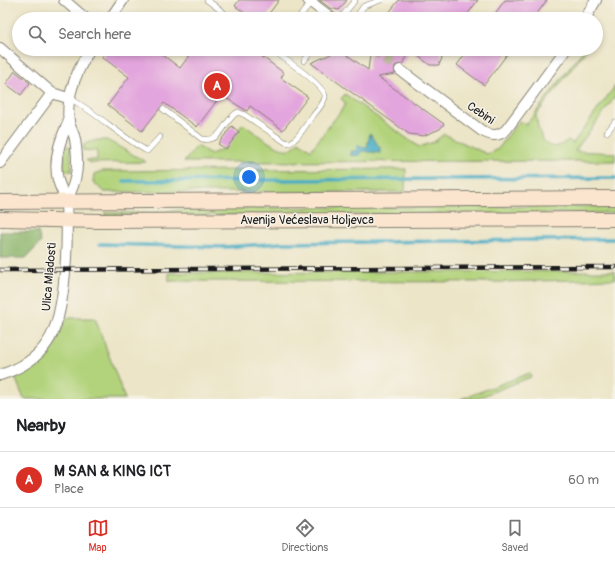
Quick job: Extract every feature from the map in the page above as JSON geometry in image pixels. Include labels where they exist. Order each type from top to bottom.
[{"type":"main road","name":"Avenija Većeslava Holjevca","points":[[0,202],[615,198]]},
{"type":"main road","name":"Avenija Većeslava Holjevca","points":[[0,219],[615,219]]},
{"type":"street","points":[[64,0],[78,12]]},
{"type":"street","points":[[115,12],[123,0]]},
{"type":"street","points":[[589,12],[596,0]]},
{"type":"street","points":[[310,1],[324,12]]},
{"type":"street","points":[[0,48],[52,93],[71,99]]},
{"type":"street","points":[[66,201],[59,186],[57,173],[58,151],[69,121],[71,99],[76,79],[87,56]]},
{"type":"street","name":"Cebini","points":[[400,70],[482,131],[495,136],[506,130],[561,56]]},
{"type":"street","points":[[0,163],[52,93]]},
{"type":"street","points":[[66,201],[75,184],[77,174],[75,139],[69,121]]},
{"type":"street","name":"Ulica Mladosti","points":[[0,374],[17,369],[36,356],[48,343],[54,330],[62,297],[65,270],[66,201]]},
{"type":"lane","points":[[207,0],[223,12]]},
{"type":"lane","points":[[346,12],[355,0]]},
{"type":"lane","points":[[360,12],[364,6],[381,0]]},
{"type":"lane","points":[[303,12],[310,1]]},
{"type":"lane","points":[[163,109],[202,139],[210,140],[215,138],[238,112],[290,144],[307,124],[326,96],[316,83],[280,56]]},
{"type":"lane","points":[[304,62],[308,56]]},
{"type":"lane","points":[[71,99],[88,109],[135,144],[147,151],[160,137]]},
{"type":"lane","points":[[607,132],[615,122]]},
{"type":"green space","points":[[579,56],[582,56],[536,115],[541,136],[544,141],[554,147],[568,140],[573,143],[615,86],[615,97],[575,151],[615,153],[615,161],[184,162],[197,146],[211,154],[225,148],[243,124],[272,144],[284,149],[291,149],[299,141],[311,150],[346,104],[341,99],[345,94],[419,147],[434,142],[444,134],[487,154],[498,149],[519,121],[526,125]]},
{"type":"green space","points":[[97,140],[107,140],[146,162],[90,163],[86,160],[97,160],[97,151],[83,150],[84,144]]},
{"type":"green space","points":[[68,145],[70,147],[72,171],[63,171],[65,148]]},
{"type":"green space","points":[[406,169],[405,192],[104,192],[93,182],[94,174],[102,171]]},
{"type":"green space","points":[[615,206],[615,213],[104,216],[105,213],[153,213],[195,208]]},
{"type":"green space","points":[[0,232],[38,232],[41,242],[26,258],[0,258]]},
{"type":"green space","points":[[615,271],[615,279],[498,282],[169,281],[169,273]]},
{"type":"green space","points":[[64,318],[95,318],[125,399],[24,399],[15,377],[50,354],[61,333]]},
{"type":"green space","points":[[530,373],[531,377],[475,399],[461,399]]},
{"type":"water","points":[[370,133],[380,148],[380,153],[361,151],[360,155],[351,156],[351,151],[356,151],[357,146],[367,148]]},
{"type":"building","points":[[239,0],[279,0],[270,12],[243,12],[235,6]]},
{"type":"building","points":[[319,0],[347,0],[339,10],[330,8]]},
{"type":"building","points":[[399,0],[478,0],[469,12],[390,12]]},
{"type":"building","points":[[505,0],[547,0],[538,12],[496,12]]},
{"type":"building","points":[[164,56],[180,68],[189,56],[261,56],[284,73],[281,78],[308,97],[283,130],[250,106],[247,111],[221,95],[197,127],[164,103],[142,131],[108,105],[129,77],[102,57]]},
{"type":"building","points":[[327,56],[348,56],[368,70],[370,56],[407,56],[402,64],[395,66],[395,74],[378,77],[444,124],[440,129],[423,136],[409,134],[311,63]]},
{"type":"building","points":[[418,56],[441,56],[442,58],[439,65],[430,65]]},
{"type":"building","points":[[464,56],[506,56],[484,85],[457,65]]},
{"type":"building","points":[[15,71],[30,83],[21,95],[6,84]]},
{"type":"building","points":[[232,126],[239,132],[226,149],[218,144]]},
{"type":"waterway","points":[[124,181],[615,178]]},
{"type":"waterway","points":[[100,244],[225,247],[281,243],[615,239]]},
{"type":"tunnel","points":[[382,56],[400,70]]},
{"type":"railway","points":[[0,270],[615,267]]},
{"type":"place","name":"M SAN & KING ICT","points":[[217,86]]}]
